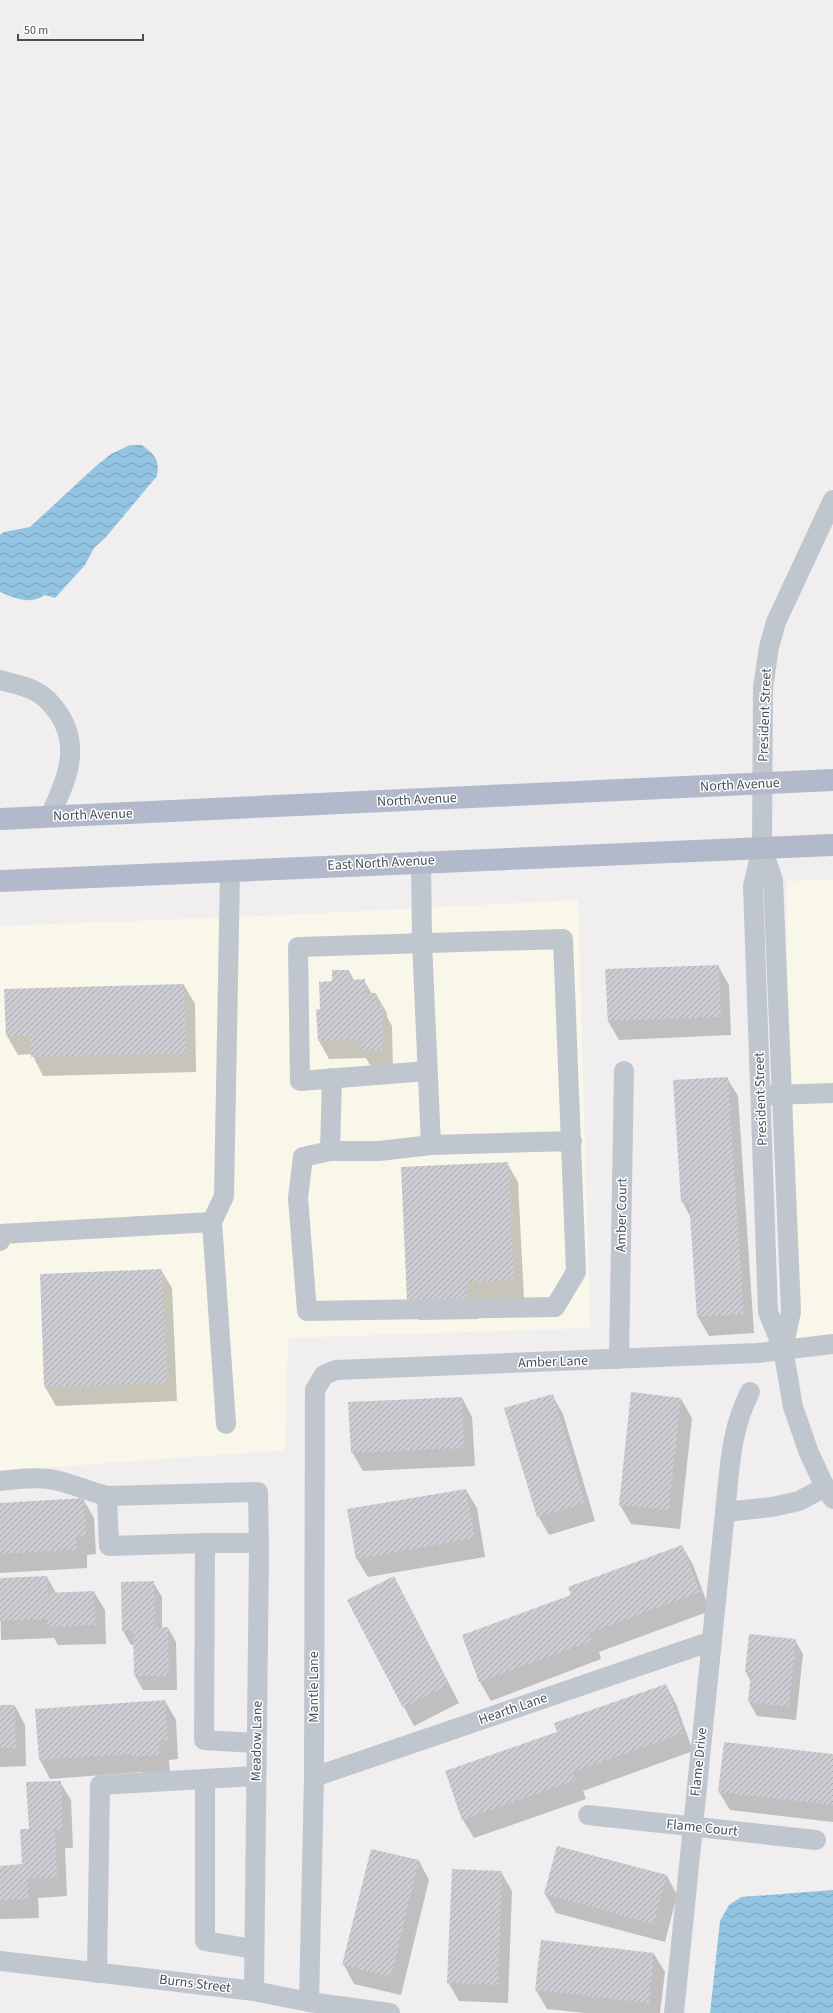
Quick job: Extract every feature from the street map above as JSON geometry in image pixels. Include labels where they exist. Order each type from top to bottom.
[{"type":"main road","name":"North Avenue","points":[[0,818],[833,780]]},
{"type":"main road","points":[[762,848],[833,845]]},
{"type":"main road","name":"East North Avenue","points":[[0,881],[421,861],[762,848]]},
{"type":"street","name":"President Street","points":[[829,1493],[809,1453],[793,1407],[783,1349],[768,1312],[753,886],[762,848],[763,688],[769,647],[776,622],[826,534],[833,500]]},
{"type":"street","points":[[0,680],[26,687],[41,695],[53,705],[66,727],[70,738],[70,762],[66,780],[50,816]]},
{"type":"street","name":"President Street","points":[[762,848],[773,880],[783,1094],[791,1312],[783,1349]]},
{"type":"street","points":[[421,861],[422,942],[431,1145]]},
{"type":"street","points":[[226,1424],[212,1222],[224,1196],[230,871]]},
{"type":"street","points":[[427,1071],[300,1081],[298,947],[422,942],[564,939],[572,1141],[576,1272],[555,1307],[306,1311],[298,1198],[303,1157],[330,1151],[379,1151],[431,1145],[572,1141]]},
{"type":"street","name":"Amber Court","points":[[619,1359],[624,1071]]},
{"type":"street","points":[[330,1151],[332,1078]]},
{"type":"street","points":[[761,1095],[833,1093]]},
{"type":"street","points":[[0,1240],[0,1234],[212,1222]]},
{"type":"street","name":"Amber Lane","points":[[324,1375],[336,1370],[758,1353],[833,1344]]},
{"type":"street","name":"Mantle Lane","points":[[309,2002],[314,1777],[315,1390],[324,1375]]},
{"type":"street","name":"Flame Drive","points":[[674,2013],[692,1827],[734,1432],[742,1408],[750,1392]]},
{"type":"street","points":[[0,1481],[33,1477],[59,1481],[107,1496],[108,1546],[259,1543]]},
{"type":"street","name":"Meadow Lane","points":[[107,1496],[258,1492],[259,1543],[254,1991]]},
{"type":"street","points":[[725,1512],[772,1507],[829,1493]]},
{"type":"street","points":[[205,1543],[204,1740],[256,1743]]},
{"type":"street","name":"Hearth Lane","points":[[314,1777],[712,1641]]},
{"type":"street","points":[[97,1973],[100,1786],[256,1776]]},
{"type":"street","points":[[205,1779],[205,1941],[254,1949]]},
{"type":"street","name":"Flame Court","points":[[588,1815],[816,1840]]},
{"type":"street","name":"Burns Street","points":[[0,1961],[254,1991],[309,2002],[390,2013]]},
{"type":"shaded area","points":[[833,880],[833,1337],[791,1339],[786,1085],[787,881]]},
{"type":"shaded area","points":[[578,900],[590,1328],[288,1338],[285,1450],[0,1471],[0,926],[286,915]]},
{"type":"water","points":[[130,445],[142,445],[156,458],[158,466],[157,476],[106,537],[94,548],[85,565],[55,598],[45,595],[34,600],[23,600],[0,592],[0,535],[4,532],[30,527],[96,466],[111,454]]},
{"type":"water","points":[[833,1890],[833,2013],[710,2013],[720,1921],[729,1905],[741,1897]]},
{"type":"building","points":[[719,965],[721,1017],[608,1021],[605,969]]},
{"type":"building","points":[[332,970],[349,970],[350,980],[365,979],[366,993],[376,993],[377,1006],[382,1006],[383,1050],[361,1051],[360,1039],[318,1041],[316,1010],[320,1009],[319,982],[332,981]]},
{"type":"building","points":[[184,984],[186,1053],[31,1057],[30,1036],[6,1036],[4,989]]},
{"type":"building","points":[[728,1077],[744,1314],[697,1317],[689,1201],[681,1202],[673,1080]]},
{"type":"building","points":[[508,1162],[514,1280],[467,1282],[467,1301],[407,1301],[401,1167]]},
{"type":"building","points":[[162,1269],[167,1383],[44,1387],[40,1274]]},
{"type":"building","points":[[631,1392],[681,1398],[669,1510],[619,1505]]},
{"type":"building","points":[[553,1394],[585,1503],[537,1517],[504,1408]]},
{"type":"building","points":[[462,1397],[464,1448],[351,1453],[348,1402]]},
{"type":"building","points":[[466,1489],[475,1538],[356,1559],[347,1509]]},
{"type":"building","points":[[84,1498],[86,1536],[76,1536],[77,1550],[0,1554],[0,1503]]},
{"type":"building","points":[[682,1545],[700,1592],[589,1633],[592,1641],[479,1682],[462,1635],[571,1595],[568,1587]]},
{"type":"building","points":[[47,1576],[48,1593],[94,1591],[96,1625],[47,1627],[46,1619],[0,1621],[0,1578]]},
{"type":"building","points":[[394,1576],[449,1684],[403,1708],[347,1600]]},
{"type":"building","points":[[154,1581],[155,1627],[168,1627],[169,1676],[134,1676],[133,1631],[122,1631],[121,1582]]},
{"type":"building","points":[[749,1634],[796,1639],[789,1707],[748,1702],[751,1673],[745,1672]]},
{"type":"building","points":[[666,1684],[684,1733],[573,1772],[576,1780],[462,1820],[445,1771],[557,1732],[554,1723]]},
{"type":"building","points":[[165,1700],[168,1740],[159,1741],[160,1755],[132,1757],[132,1754],[39,1760],[35,1709]]},
{"type":"building","points":[[0,1705],[15,1705],[16,1748],[0,1748]]},
{"type":"building","points":[[724,1742],[833,1754],[833,1805],[718,1792]]},
{"type":"building","points":[[61,1781],[63,1829],[55,1830],[57,1878],[28,1879],[29,1899],[0,1900],[0,1866],[22,1864],[20,1829],[29,1829],[26,1782]]},
{"type":"building","points":[[557,1846],[667,1875],[654,1924],[544,1894]]},
{"type":"building","points":[[371,1849],[419,1860],[391,1977],[342,1965]]},
{"type":"building","points":[[452,1869],[502,1871],[498,1985],[447,1983]]},
{"type":"building","points":[[541,1940],[654,1953],[649,2003],[535,1990]]}]
